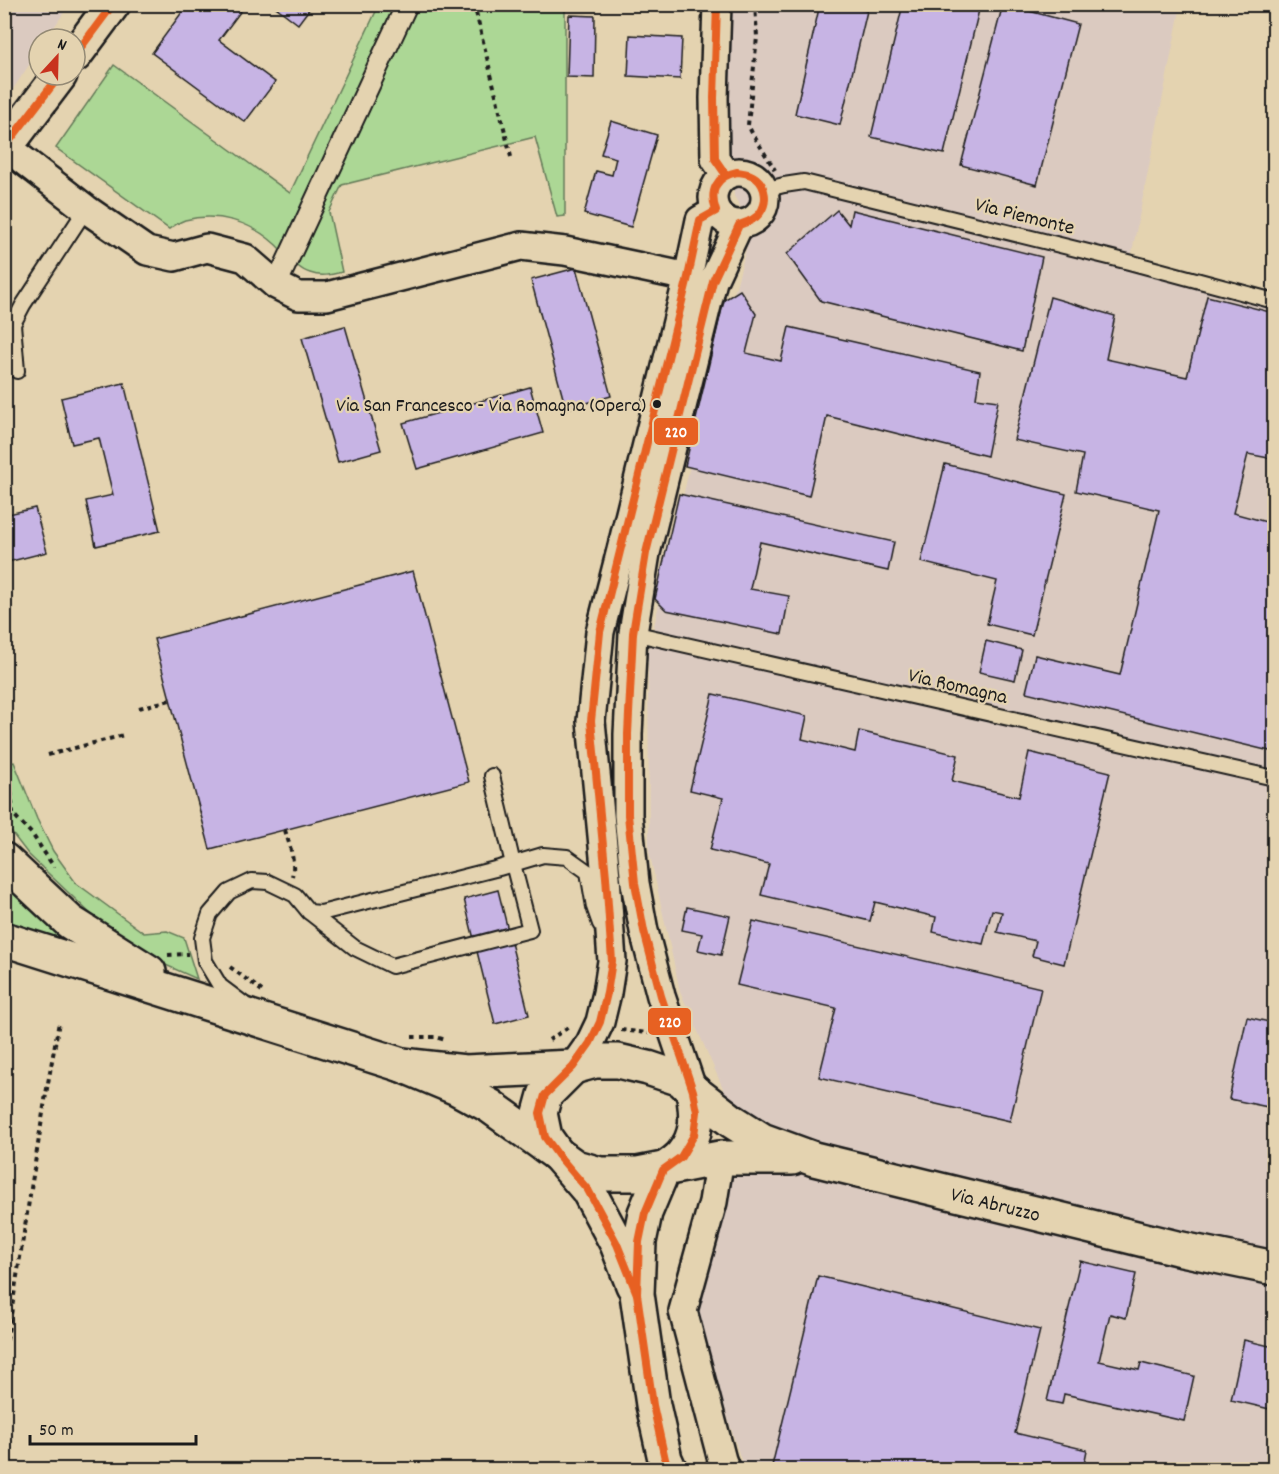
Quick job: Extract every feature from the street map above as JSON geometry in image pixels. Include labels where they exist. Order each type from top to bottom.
[{"type":"main road","points":[[69,27],[86,4]]},
{"type":"main road","points":[[87,39],[113,4]]},
{"type":"main road","points":[[5,138],[30,87]]},
{"type":"main road","points":[[5,138],[50,87]]},
{"type":"main road","points":[[4,860],[70,922],[186,996]]},
{"type":"main road","points":[[4,939],[186,996],[266,1008],[403,1051],[465,1072],[573,1067],[595,1061],[618,1061],[648,1068],[681,1079],[693,1091],[696,1112],[694,1135],[681,1157],[663,1170],[638,1174],[600,1174],[575,1167],[490,1106],[457,1088],[403,1051]]},
{"type":"main road","points":[[573,1067],[545,1095],[540,1113],[545,1137],[588,1190],[617,1244],[637,1294]]},
{"type":"main road","name":"Via Abruzzo","points":[[693,1091],[732,1121],[762,1140],[814,1159],[1177,1248],[1275,1268]]},
{"type":"main road","name":"Via Abruzzo","points":[[663,1170],[720,1158],[814,1159]]},
{"type":"main road","points":[[663,1170],[645,1213],[639,1242],[637,1294],[653,1405],[665,1459],[670,1470]]},
{"type":"street","points":[[276,285],[407,4]]},
{"type":"street","points":[[717,4],[715,159],[726,176]]},
{"type":"street","points":[[5,138],[86,209],[147,251],[174,257],[207,248],[245,258],[276,285],[298,296],[327,296],[521,246],[565,251],[688,277]]},
{"type":"street","points":[[732,172],[750,174],[774,188],[765,195],[765,204],[761,213],[755,219],[739,225],[723,219],[716,210],[712,198],[718,182],[732,172]]},
{"type":"street","points":[[573,1067],[590,1043],[598,1026],[607,993],[612,961],[591,722],[600,632],[700,220],[716,210]]},
{"type":"street","points":[[693,1091],[661,996],[644,931],[635,883],[628,815],[628,734],[633,633],[646,553],[713,281],[739,225]]},
{"type":"street","points":[[720,1158],[713,1202],[683,1311],[726,1470]]},
{"type":"lane","name":"Via Piemonte","points":[[774,188],[804,182],[1130,262],[1275,301]]},
{"type":"lane","points":[[18,372],[12,324],[86,209]]},
{"type":"lane","name":"Via Romagna","points":[[633,633],[1275,778]]},
{"type":"lane","points":[[266,1008],[220,986],[205,961],[202,938],[210,914],[229,892],[252,881],[268,882],[295,895],[309,912],[355,948],[392,966],[530,930],[492,776]]},
{"type":"lane","points":[[309,912],[321,913],[543,855],[567,856],[588,872],[594,907],[612,961]]},
{"type":"path","points":[[474,4],[511,157]]},
{"type":"path","points":[[755,4],[757,37],[748,125],[774,188]]},
{"type":"path","points":[[138,708],[170,700]]},
{"type":"path","points":[[48,755],[124,735]]},
{"type":"path","points":[[13,814],[9,768],[16,765]]},
{"type":"path","points":[[4,803],[32,834],[59,871]]},
{"type":"path","points":[[285,830],[294,869],[285,890]]},
{"type":"path","points":[[160,952],[168,955],[189,954],[218,949],[227,964],[266,1008]]},
{"type":"path","points":[[4,1358],[59,1022]]},
{"type":"path","points":[[539,1043],[549,1040],[577,1022],[675,1037]]},
{"type":"path","points":[[403,1051],[435,1037],[451,1041]]},
{"type":"shaded area","points":[[5,4],[69,5],[54,27],[27,27],[27,68],[5,101]]},
{"type":"shaded area","points":[[722,5],[1181,5],[1130,262],[1274,301],[1274,1469],[744,1469],[693,1310],[728,1190],[726,1095],[680,991],[649,851],[648,653],[700,421],[752,227],[734,196],[733,178],[720,132]]},
{"type":"green space","points":[[379,5],[565,5],[565,216],[557,217],[535,137],[342,185],[329,212],[342,272],[318,275],[305,271],[255,229],[233,220],[197,218],[183,221],[169,229],[56,148],[114,65],[290,193]]},
{"type":"green space","points":[[14,762],[37,819],[53,851],[76,883],[144,933],[167,931],[184,938],[197,979],[150,958],[117,939],[28,854],[5,824],[4,764]]},
{"type":"green space","points":[[4,877],[90,948],[5,930]]},
{"type":"building","points":[[188,4],[246,4],[219,40],[275,82],[245,122],[152,53]]},
{"type":"building","points":[[272,4],[313,4],[298,24]]},
{"type":"building","points":[[820,4],[838,4],[867,11],[840,125],[795,114]]},
{"type":"building","points":[[903,4],[955,4],[979,10],[944,154],[871,137]]},
{"type":"building","points":[[1003,4],[1078,24],[1037,185],[961,165]]},
{"type":"building","points":[[569,15],[595,16],[594,78],[567,77]]},
{"type":"building","points":[[630,35],[682,38],[680,79],[628,76]]},
{"type":"building","points":[[611,121],[657,135],[631,227],[584,214],[596,171],[612,175],[616,158],[601,154]]},
{"type":"building","points":[[837,210],[849,225],[852,210],[1042,257],[1022,351],[821,301],[787,254]]},
{"type":"building","points":[[576,268],[611,396],[566,409],[531,280]]},
{"type":"building","points":[[740,290],[756,314],[746,353],[781,361],[789,327],[980,371],[976,398],[998,401],[987,456],[827,416],[809,496],[685,466],[724,300]]},
{"type":"building","points":[[1207,296],[1274,313],[1274,459],[1248,454],[1233,513],[1274,524],[1274,752],[1026,692],[1035,655],[1120,675],[1159,510],[1076,491],[1083,455],[1014,440],[1050,297],[1115,316],[1106,359],[1187,377]]},
{"type":"building","points":[[345,326],[381,450],[338,462],[302,338]]},
{"type":"building","points":[[124,383],[160,531],[96,546],[86,501],[113,495],[99,438],[72,444],[61,398]]},
{"type":"building","points":[[530,387],[543,433],[417,469],[403,423]]},
{"type":"building","points":[[945,464],[1066,494],[1032,635],[987,624],[997,581],[921,562]]},
{"type":"building","points":[[679,494],[894,542],[888,571],[760,542],[750,589],[789,596],[782,634],[666,610],[655,599]]},
{"type":"building","points":[[35,508],[47,552],[4,563],[4,515]]},
{"type":"building","points":[[413,571],[469,782],[210,849],[154,639]]},
{"type":"building","points":[[986,641],[1022,650],[1015,680],[979,672]]},
{"type":"building","points":[[713,694],[807,716],[802,739],[855,752],[859,731],[958,755],[952,781],[1019,797],[1029,752],[1110,772],[1064,964],[1032,956],[1036,941],[997,932],[1002,912],[992,910],[983,944],[933,932],[936,917],[875,902],[870,921],[761,895],[769,864],[710,850],[723,798],[690,790]]},
{"type":"building","points":[[498,890],[529,1015],[495,1024],[464,899]]},
{"type":"building","points":[[687,907],[730,916],[721,955],[698,950],[702,934],[682,930]]},
{"type":"building","points":[[753,921],[1041,988],[1010,1121],[819,1077],[836,1008],[737,985]]},
{"type":"building","points":[[1247,1017],[1274,1023],[1274,1078],[1268,1107],[1229,1099]]},
{"type":"building","points":[[1080,1261],[1136,1274],[1126,1318],[1110,1314],[1099,1361],[1139,1370],[1141,1363],[1194,1376],[1184,1421],[1064,1394],[1062,1404],[1047,1401]]},
{"type":"building","points":[[818,1276],[1040,1330],[1015,1433],[1087,1450],[1083,1470],[771,1470]]},
{"type":"building","points":[[1244,1340],[1274,1347],[1274,1410],[1231,1400]]},
{"type":"transit line","name":"220","points":[[87,39],[113,4]]},
{"type":"transit line","name":"220","points":[[717,4],[715,159],[726,175]]},
{"type":"transit line","name":"220","points":[[4,148],[51,87]]},
{"type":"transit line","name":"220","points":[[737,172],[751,175],[762,185],[765,199],[763,209],[756,217],[739,225],[713,281],[646,553],[633,633],[628,734],[628,815],[635,883],[644,931],[661,996],[693,1091],[697,1112],[694,1135],[681,1157],[663,1170],[645,1213],[639,1242],[637,1294],[617,1244],[588,1190],[545,1137],[540,1113],[545,1095],[573,1067],[590,1043],[600,1022],[607,993],[612,961],[591,721],[600,632],[700,220],[716,211],[713,197],[719,181],[737,172]]},
{"type":"transit line","name":"220","points":[[637,1294],[653,1405],[665,1459],[670,1470]]},
{"type":"place","name":"Via San Francesco - Via Romagna (Opera)","points":[[657,404]]}]
